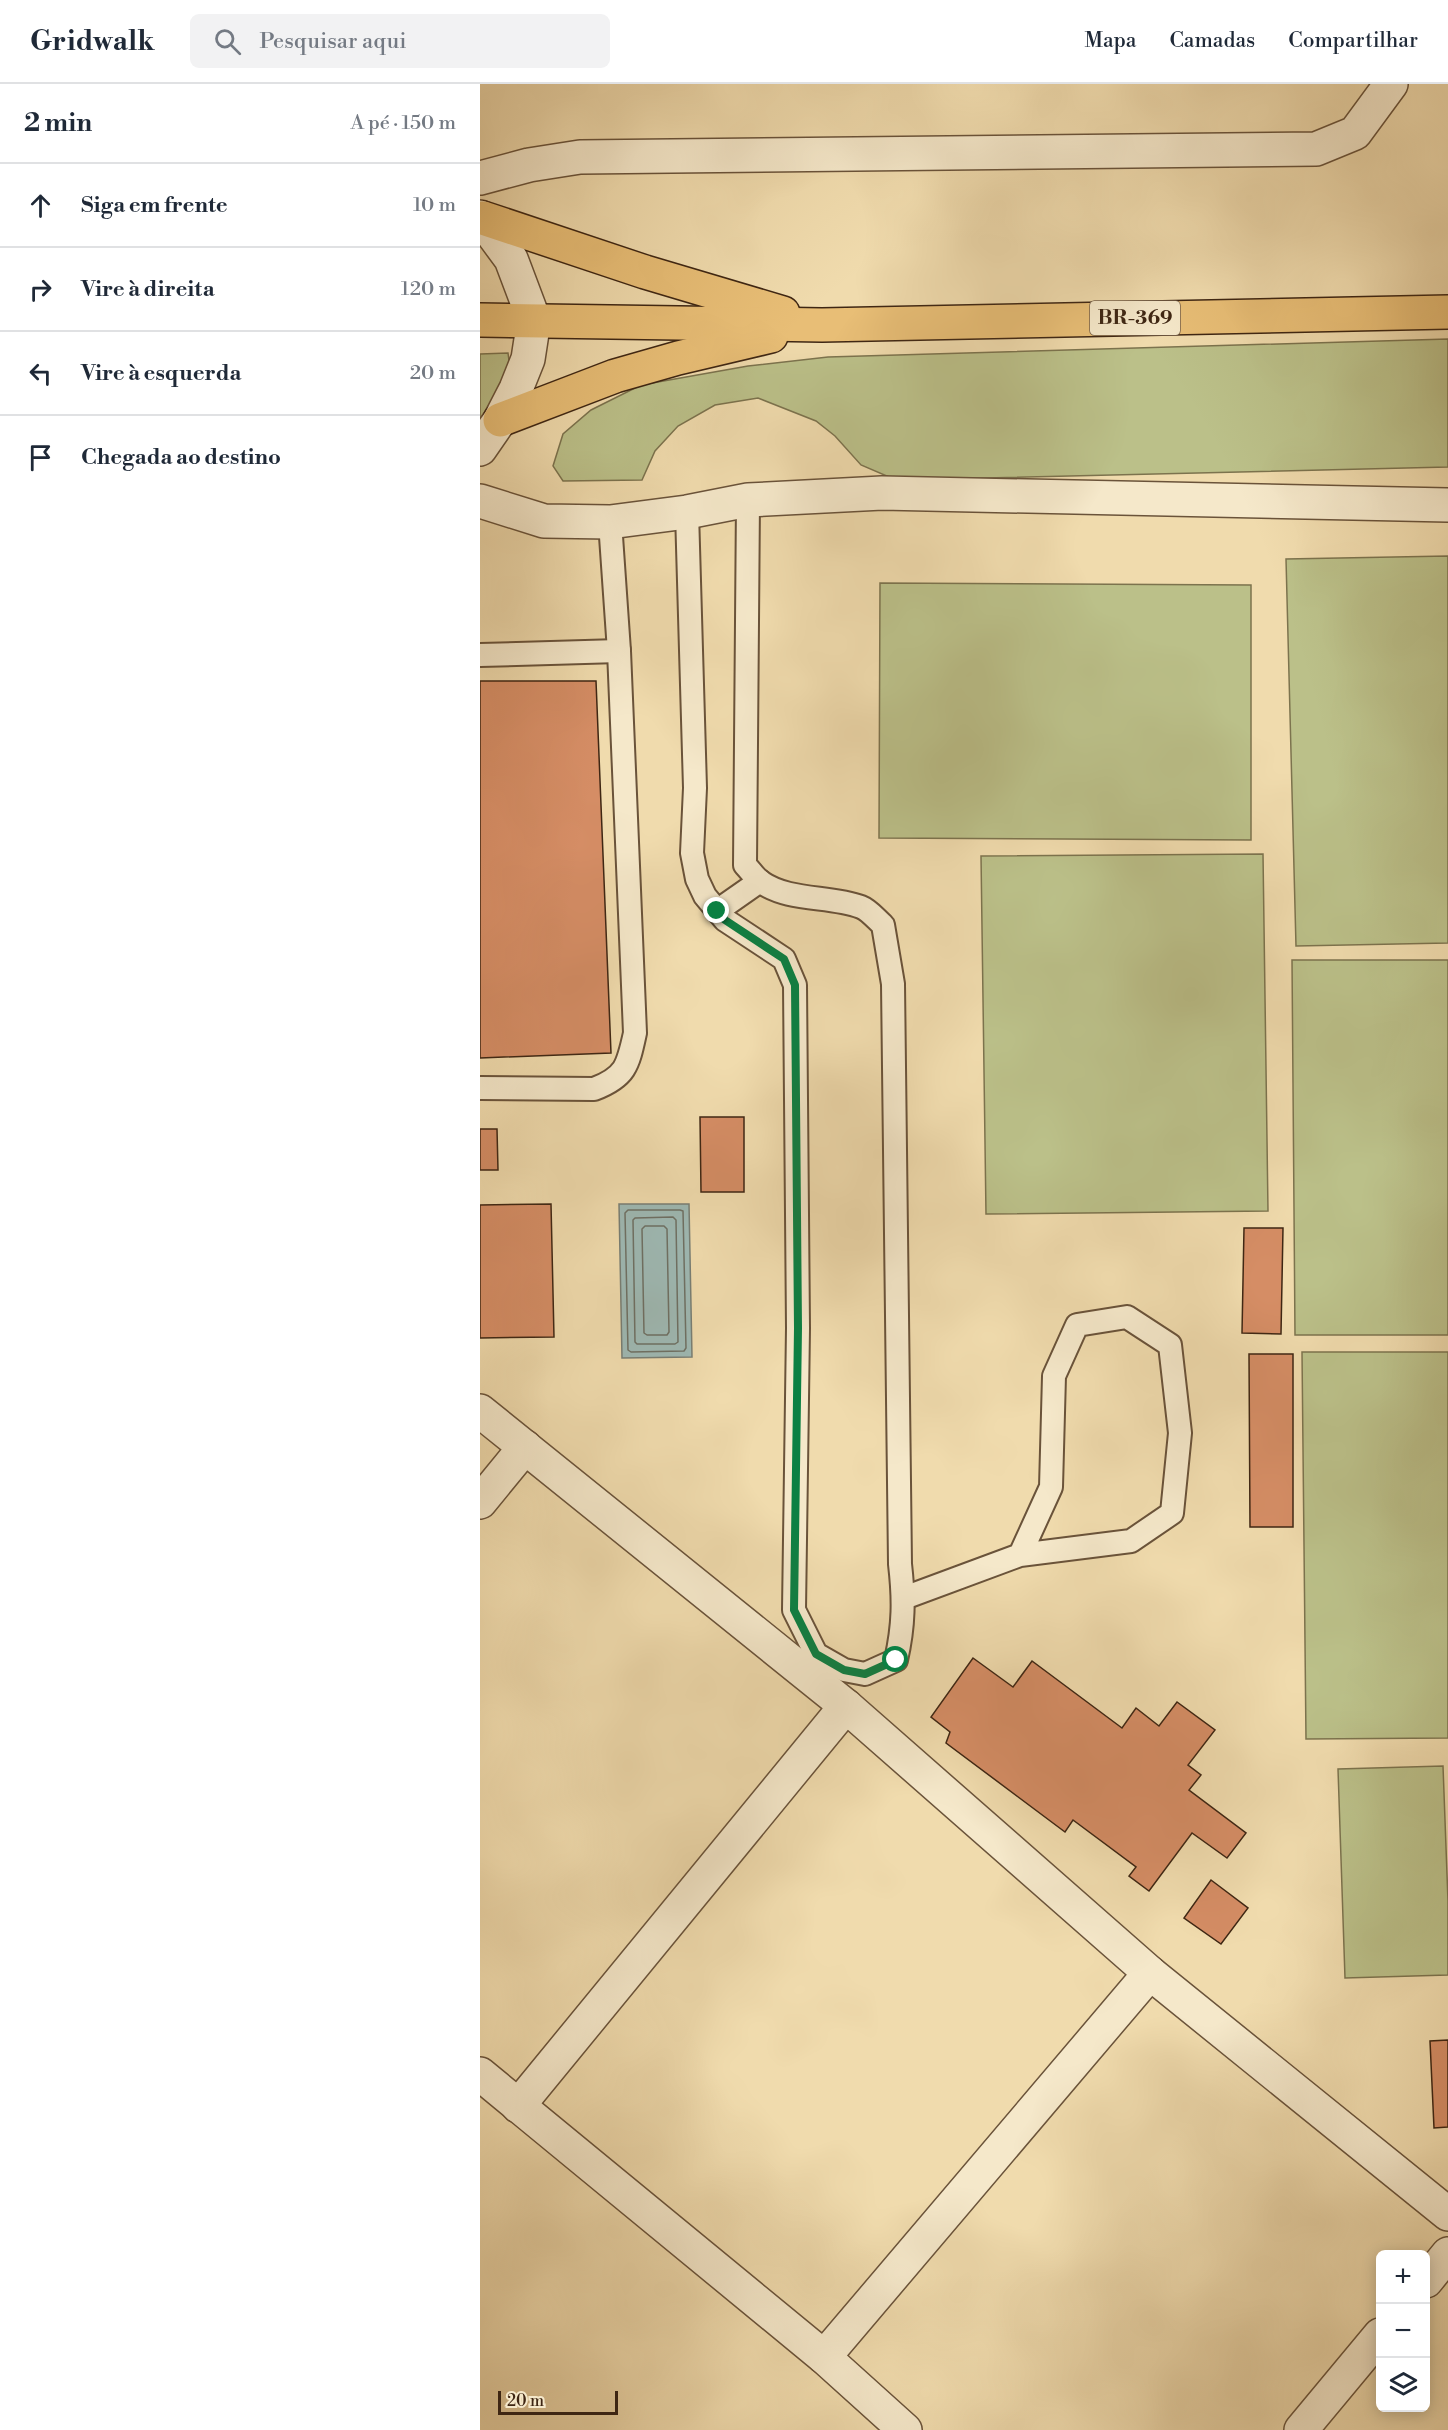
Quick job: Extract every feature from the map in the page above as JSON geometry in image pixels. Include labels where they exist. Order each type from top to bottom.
[{"type":"highway","points":[[481,218],[645,272],[822,325]]},
{"type":"highway","name":"BR-369","points":[[480,320],[822,325],[1448,312]]},
{"type":"highway","points":[[500,420],[636,370],[822,325]]},
{"type":"street","points":[[480,178],[529,165],[580,157],[1316,148],[1355,133],[1391,84]]},
{"type":"street","points":[[480,449],[500,420],[516,389],[528,359],[534,320],[511,259],[481,218]]},
{"type":"street","points":[[480,501],[544,521],[610,522],[687,512],[748,500],[882,493],[1448,505]]},
{"type":"street","points":[[480,1411],[846,1706],[1150,1973],[1448,2214]]},
{"type":"street","points":[[480,1502],[525,1447]]},
{"type":"street","points":[[518,2106],[846,1706]]},
{"type":"street","points":[[824,2357],[1150,1973]]},
{"type":"street","points":[[480,2074],[824,2357],[905,2430]]},
{"type":"street","points":[[1430,2275],[1448,2254]]},
{"type":"street","points":[[1301,2430],[1376,2340]]},
{"type":"lane","points":[[687,512],[695,788],[692,853],[697,879],[705,896],[725,920],[784,959],[795,985],[798,1328],[794,1610],[816,1654],[844,1670],[865,1674],[896,1660],[903,1630],[904,1598],[900,1564],[892,984],[883,924],[863,908],[838,901],[803,897],[780,891],[760,881],[745,865],[748,500]]},
{"type":"lane","points":[[480,1088],[594,1089],[610,1083],[628,1066],[635,1033],[610,522]]},
{"type":"lane","points":[[480,654],[618,651]]},
{"type":"lane","points":[[717,911],[760,881]]},
{"type":"lane","points":[[904,1598],[1020,1555],[1131,1541],[1172,1513],[1180,1433],[1170,1345],[1127,1317],[1077,1324],[1054,1376],[1051,1487],[1020,1555]]},
{"type":"green space","points":[[1448,339],[1448,467],[896,480],[861,465],[835,436],[816,421],[758,398],[715,405],[678,426],[655,451],[642,480],[563,481],[553,466],[563,434],[591,410],[641,385],[748,366],[828,357]]},
{"type":"green space","points":[[508,353],[511,376],[480,421],[480,354]]},
{"type":"green space","points":[[1448,556],[1448,943],[1296,946],[1286,559]]},
{"type":"green space","points":[[880,583],[1251,585],[1251,840],[879,838]]},
{"type":"green space","points":[[1263,854],[1268,1211],[986,1214],[981,856]]},
{"type":"green space","points":[[1292,960],[1448,960],[1448,1335],[1295,1335]]},
{"type":"green space","points":[[1302,1352],[1448,1352],[1448,1738],[1306,1739]]},
{"type":"green space","points":[[1443,1766],[1448,1975],[1345,1978],[1338,1769]]},
{"type":"water","points":[[619,1204],[689,1204],[692,1357],[622,1358]]},
{"type":"building","points":[[480,681],[596,681],[611,1053],[480,1058]]},
{"type":"building","points":[[700,1117],[744,1117],[744,1192],[701,1192]]},
{"type":"building","points":[[480,1129],[497,1129],[498,1170],[480,1170]]},
{"type":"building","points":[[551,1204],[554,1337],[480,1338],[480,1205]]},
{"type":"building","points":[[1244,1228],[1283,1228],[1281,1334],[1242,1333]]},
{"type":"building","points":[[1249,1354],[1293,1354],[1293,1527],[1250,1527]]},
{"type":"building","points":[[973,1658],[1013,1687],[1032,1661],[1122,1728],[1136,1708],[1159,1726],[1177,1702],[1215,1730],[1188,1765],[1201,1775],[1189,1790],[1246,1833],[1227,1858],[1192,1833],[1149,1891],[1129,1876],[1136,1867],[1073,1820],[1065,1832],[946,1743],[950,1732],[931,1717]]},
{"type":"building","points":[[1211,1880],[1248,1908],[1221,1944],[1184,1918]]},
{"type":"building","points":[[1448,2040],[1448,2127],[1434,2128],[1430,2041]]},
{"type":"route","points":[[717,911],[725,920],[754,937],[784,959],[795,985],[798,1328],[794,1610],[816,1654],[844,1670],[865,1674],[896,1660]]}]
